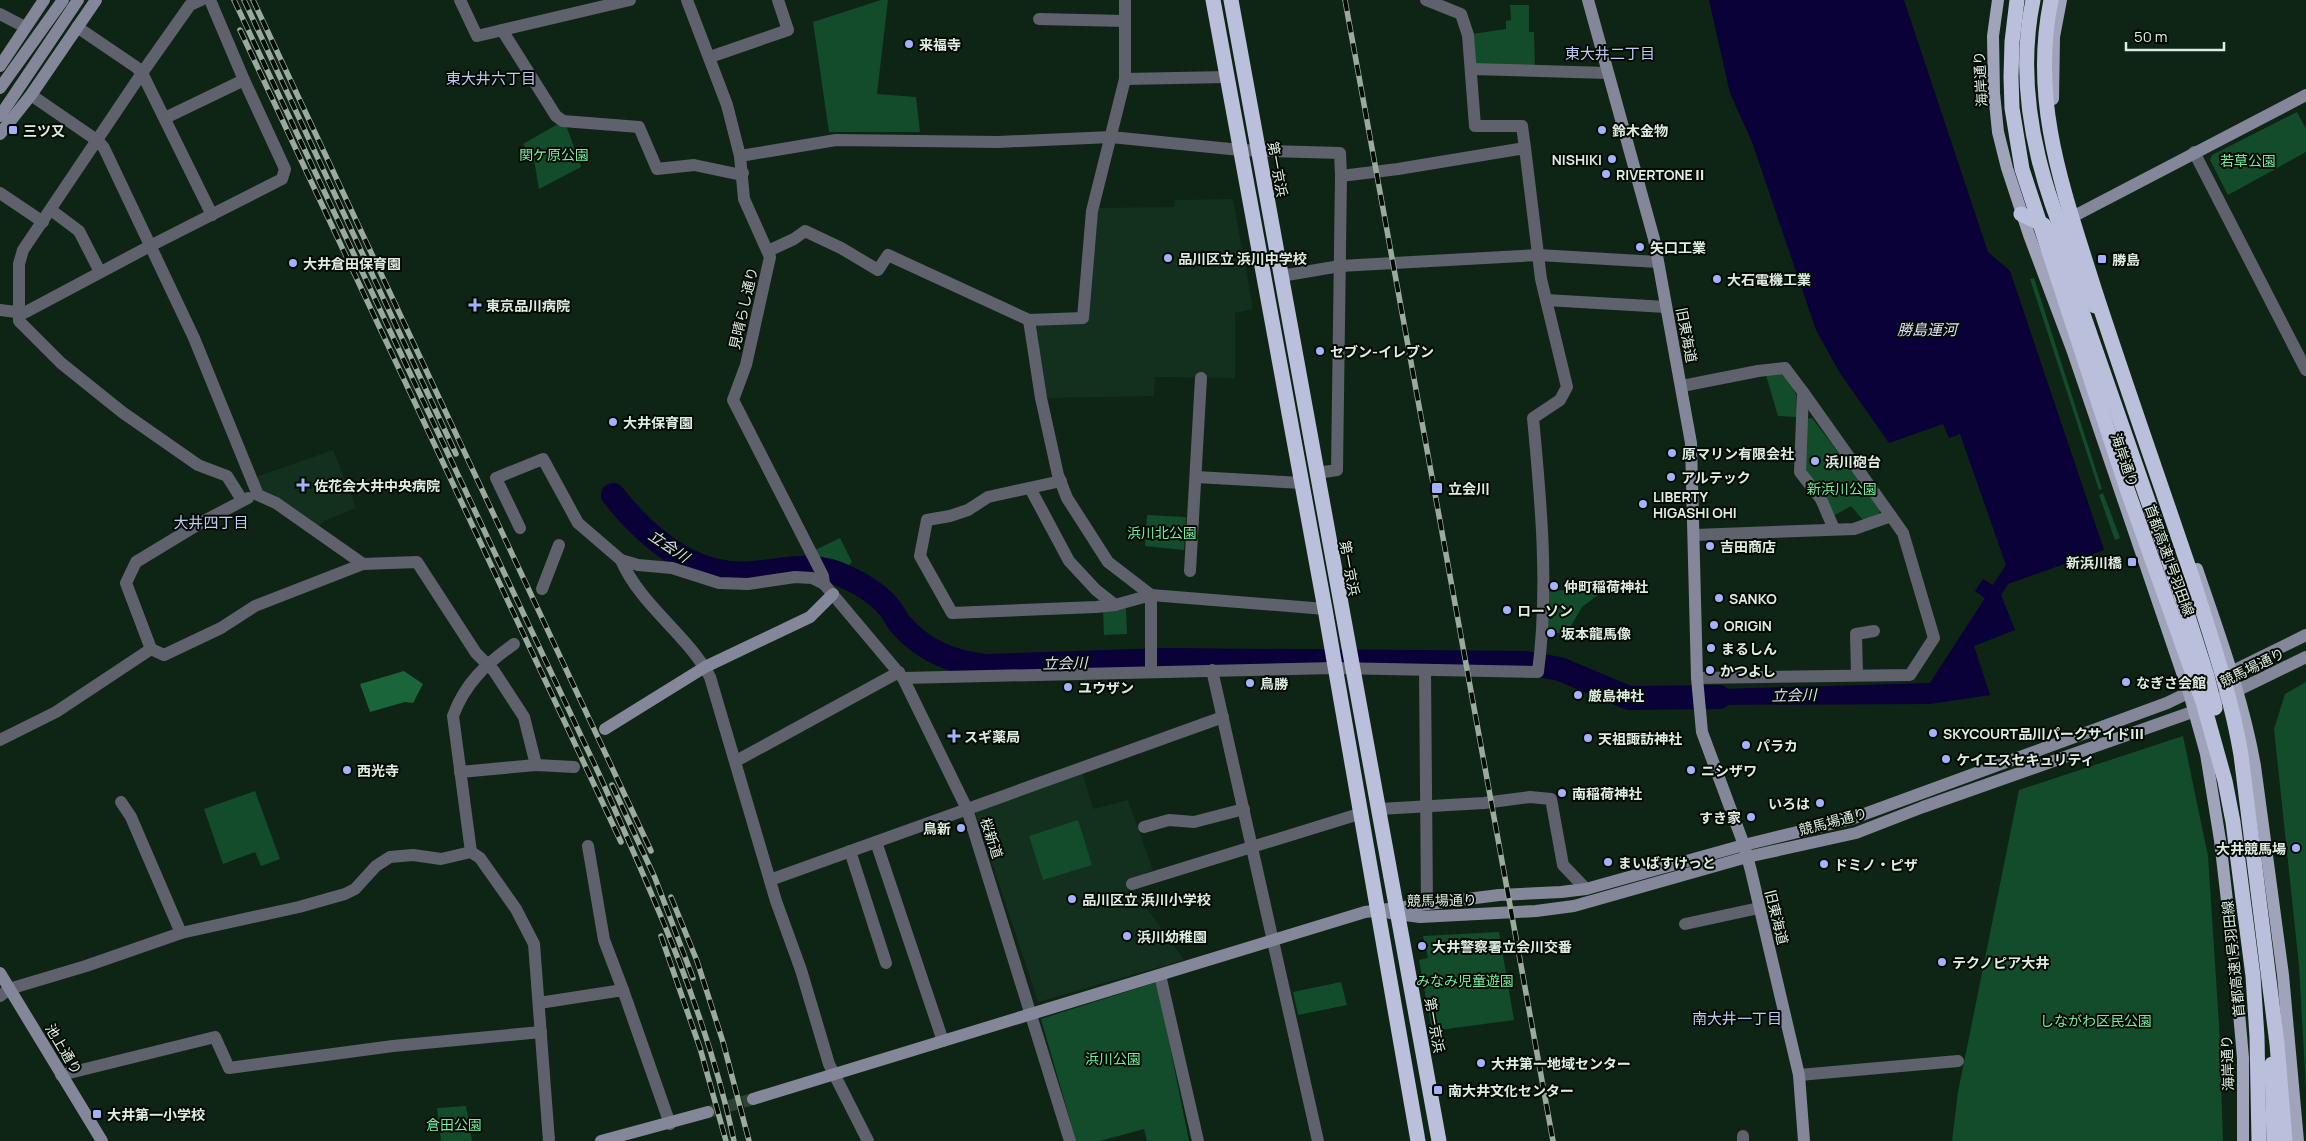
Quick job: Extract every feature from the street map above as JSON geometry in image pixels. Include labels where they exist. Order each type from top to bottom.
[{"type":"highway","points":[[1213,0],[1302,483],[1418,1141]]},
{"type":"highway","name":"第一京浜","points":[[1231,0],[1439,1141]]},
{"type":"highway","name":"首都高速1号羽田線","points":[[2017,0],[2012,42],[2011,77],[2014,125],[2022,169],[2128,489],[2204,702],[2225,781],[2233,822],[2252,976],[2257,1038],[2259,1141]]},
{"type":"highway","points":[[2033,0],[2029,35],[2028,84],[2033,137],[2038,163],[2053,211],[2071,258],[2110,337]]},
{"type":"highway","name":"首都高速1号羽田線","points":[[2051,0],[2044,61],[2049,133],[2062,187],[2233,708],[2241,755],[2278,1044],[2285,1141]]},
{"type":"highway","points":[[2021,214],[2044,225],[2077,297],[2207,676],[2220,729],[2225,781]]},
{"type":"highway","points":[[2268,973],[2274,1141]]},
{"type":"main road","name":"海岸通り","points":[[1998,0],[1993,36],[1994,93],[2000,141],[2021,214],[2073,352],[2195,712],[2211,780],[2227,899],[2243,1058],[2243,1141]]},
{"type":"main road","points":[[2061,0],[2054,37],[2054,113],[2065,170],[2118,339],[2232,672],[2255,766],[2283,975],[2298,1141]]},
{"type":"street","points":[[0,66],[44,0]]},
{"type":"street","points":[[0,88],[63,0]]},
{"type":"street","points":[[0,116],[78,0]]},
{"type":"street","points":[[0,134],[31,95],[96,0]]},
{"type":"street","points":[[201,0],[190,5],[142,73],[20,257],[19,321],[61,363],[122,412],[191,460],[227,476],[242,500]]},
{"type":"street","points":[[0,310],[24,313],[282,179],[285,169],[210,0]]},
{"type":"street","points":[[460,0],[477,36],[630,0]]},
{"type":"street","name":"見晴らし通り","points":[[687,0],[727,105],[740,156],[744,199],[770,257],[746,365],[733,400],[827,585]]},
{"type":"street","points":[[710,57],[788,30],[778,0]]},
{"type":"street","points":[[768,251],[794,239],[805,231],[841,248],[878,270],[888,256],[1030,320],[1083,318],[1092,211],[1125,79],[1125,0]]},
{"type":"street","points":[[736,761],[901,675],[1334,666],[1538,672],[1543,637],[1544,598],[1533,418],[1560,400],[1566,387],[1546,300],[1538,255],[1522,126],[1475,126],[1468,35],[1461,14],[1426,0]]},
{"type":"street","name":"旧東海道","points":[[1588,0],[1654,239],[1691,443],[1697,681],[1702,732],[1745,851],[1799,1075],[1804,1141]]},
{"type":"street","points":[[0,14],[25,27]]},
{"type":"street","points":[[1039,19],[1125,21]]},
{"type":"street","points":[[78,27],[142,73],[212,215]]},
{"type":"street","points":[[502,30],[556,116],[563,120],[639,127],[657,169],[694,165],[737,174],[743,173]]},
{"type":"street","points":[[1471,69],[1607,73]]},
{"type":"street","points":[[1125,79],[1227,77]]},
{"type":"street","points":[[165,118],[244,80]]},
{"type":"street","points":[[31,95],[98,141],[104,148],[194,338],[258,495]]},
{"type":"street","points":[[2078,214],[2306,95]]},
{"type":"street","points":[[740,156],[836,140],[998,142],[1111,137],[1240,150],[1340,153],[1336,470],[1317,473]]},
{"type":"street","points":[[1341,176],[1398,169],[1525,148]]},
{"type":"street","points":[[2194,152],[2306,370]]},
{"type":"street","points":[[0,193],[43,222]]},
{"type":"street","points":[[51,210],[79,231],[100,272]]},
{"type":"street","points":[[1281,276],[1340,266],[1538,255],[1658,262]]},
{"type":"street","points":[[1546,300],[1666,307]]},
{"type":"street","points":[[1030,320],[1041,398],[1066,498],[1108,562],[1151,595]]},
{"type":"street","points":[[1682,386],[1758,371],[1786,368],[1903,533],[1934,638],[1910,675],[1856,675],[1697,681]]},
{"type":"street","points":[[1190,571],[1200,378]]},
{"type":"street","points":[[1803,392],[1800,472],[1821,499],[1834,529]]},
{"type":"street","points":[[520,528],[496,478],[543,458],[578,523],[621,560],[646,599],[705,667],[710,677],[770,880],[832,1075],[868,1141]]},
{"type":"street","points":[[1196,477],[1302,483]]},
{"type":"street","points":[[1061,481],[988,497],[968,510],[950,516],[927,520],[920,556],[952,613],[1116,605],[1151,595],[1324,609]]},
{"type":"street","points":[[1030,488],[1069,561],[1096,590],[1116,605]]},
{"type":"street","points":[[363,564],[276,503],[258,495],[242,500],[136,562],[126,583],[151,649],[164,654],[222,628],[255,606],[363,564],[417,562],[476,653],[499,678],[524,717],[536,765]]},
{"type":"street","points":[[1694,535],[1768,534],[1854,529],[1891,516]]},
{"type":"street","points":[[542,589],[559,545]]},
{"type":"street","points":[[605,729],[705,667],[810,616],[827,585],[812,578],[795,577],[748,584],[719,583],[672,568],[638,565],[621,560]]},
{"type":"street","name":"桜新道","points":[[827,585],[901,675],[967,809],[1070,1141]]},
{"type":"street","points":[[1151,595],[1151,669]]},
{"type":"street","points":[[1856,675],[1856,634],[1874,630]]},
{"type":"street","name":"競馬場通り","points":[[1398,911],[1420,917],[1536,911],[1574,906],[1851,819],[2167,704],[2306,634]]},
{"type":"street","points":[[471,852],[466,826],[453,716],[460,697],[487,664],[514,644]]},
{"type":"street","points":[[0,740],[56,712],[151,649]]},
{"type":"street","name":"競馬場通り","points":[[1398,911],[1427,903],[1499,895],[1562,892],[1586,888],[1745,851],[1856,833],[1923,807],[2195,712],[2306,657]]},
{"type":"street","points":[[1212,670],[1271,925],[1272,940],[1318,1141]]},
{"type":"street","points":[[1425,670],[1427,903]]},
{"type":"street","points":[[770,880],[1223,718]]},
{"type":"street","points":[[460,772],[536,765],[574,767]]},
{"type":"street","points":[[1379,809],[1484,803],[1530,797],[1551,799],[1563,865],[1586,888]]},
{"type":"street","points":[[121,802],[131,817],[181,933]]},
{"type":"street","points":[[1144,827],[1168,820],[1194,822],[1244,809]]},
{"type":"street","points":[[1132,884],[1359,814]]},
{"type":"street","points":[[876,842],[943,1041]]},
{"type":"street","points":[[588,846],[604,940],[670,1124]]},
{"type":"street","points":[[5,993],[181,933],[299,907],[345,894],[355,889],[376,866],[390,857],[413,855],[441,858],[471,852],[480,858],[516,909],[534,944],[549,1141]]},
{"type":"street","points":[[850,852],[886,963]]},
{"type":"street","points":[[1685,924],[1759,908]]},
{"type":"street","points":[[753,1099],[1160,976],[1272,940],[1376,910],[1398,911]]},
{"type":"street","name":"池上通り","points":[[0,973],[5,993],[62,1075],[102,1141]]},
{"type":"street","points":[[1160,976],[1198,1141]]},
{"type":"street","points":[[539,1003],[623,990]]},
{"type":"street","points":[[62,1075],[215,1038],[229,1068],[392,1046],[541,1032]]},
{"type":"street","points":[[1799,1075],[1958,1061]]},
{"type":"street","points":[[601,1141],[670,1124],[708,1112]]},
{"type":"shaded area","name":"品川区立 浜川中学校","points":[[1233,199],[1253,309],[1235,313],[1235,378],[1155,377],[1154,396],[1047,398],[1036,324],[1088,323],[1096,208],[1174,207],[1175,200]]},
{"type":"shaded area","name":"佐花会大井中央病院","points":[[333,450],[356,508],[324,521],[317,528],[263,493],[256,477]]},
{"type":"shaded area","name":"品川区立 浜川小学校","points":[[1082,772],[1093,809],[1128,800],[1153,870],[1127,881],[1184,960],[1038,1002],[975,811]]},
{"type":"green space","points":[[881,0],[888,0],[877,94],[916,97],[920,132],[829,132],[813,22]]},
{"type":"green space","points":[[1510,5],[1529,5],[1529,32],[1534,32],[1535,69],[1476,66],[1472,34],[1506,29],[1506,21],[1511,20]]},
{"type":"green space","name":"若草公園","points":[[2297,112],[2306,129],[2306,152],[2228,195],[2210,160],[2212,155]]},
{"type":"green space","name":"関ケ原公園","points":[[558,124],[566,125],[581,167],[539,189],[534,160],[523,144]]},
{"type":"green space","points":[[2034,278],[2102,489],[2099,490],[2030,279]]},
{"type":"green space","points":[[1785,374],[1796,394],[1797,417],[1778,416],[1766,375]]},
{"type":"green space","name":"新浜川公園","points":[[1812,418],[1881,508],[1878,516],[1864,521],[1851,506],[1835,515],[1806,470],[1805,419]]},
{"type":"green space","points":[[2103,493],[2120,538],[2115,540],[2099,495]]},
{"type":"green space","name":"浜川北公園","points":[[1147,515],[1186,517],[1184,550],[1145,546]]},
{"type":"green space","points":[[840,538],[852,562],[848,566],[821,561],[815,550]]},
{"type":"green space","points":[[1598,586],[1602,592],[1582,607],[1567,633],[1546,633],[1547,592]]},
{"type":"green space","points":[[1126,608],[1127,634],[1104,635],[1103,609]]},
{"type":"green space","points":[[404,671],[423,684],[413,703],[405,702],[370,712],[360,684]]},
{"type":"green space","name":"大井競馬場","points":[[2306,682],[2306,1088],[2299,966],[2274,729],[2285,694]]},
{"type":"green space","name":"しながわ区民公園","points":[[2183,736],[2208,856],[2219,1024],[2223,1141],[1952,1141],[1958,1092],[2019,790]]},
{"type":"green space","points":[[255,791],[280,859],[261,866],[255,852],[223,864],[204,809]]},
{"type":"green space","points":[[1078,820],[1092,865],[1043,880],[1029,836]]},
{"type":"green space","name":"みなみ児童遊園","points":[[1499,932],[1514,1020],[1432,1031],[1419,960],[1428,958],[1423,936]]},
{"type":"green space","name":"浜川公園","points":[[1157,982],[1189,1141],[1147,1141],[1144,1129],[1100,1141],[1076,1141],[1041,1019]]},
{"type":"green space","points":[[1341,982],[1347,1005],[1298,1015],[1293,992]]},
{"type":"green space","name":"倉田公園","points":[[466,1106],[472,1141],[441,1141],[437,1108]]},
{"type":"water","name":"勝島運河","points":[[1709,0],[1904,0],[1988,252],[2010,271],[2104,550],[2008,584],[2001,595],[2015,630],[1974,646],[1990,695],[1930,704],[1687,705],[1687,690],[1930,683],[1985,598],[1975,591],[1983,579],[1993,585],[2006,565],[1960,434],[1949,438],[1943,424],[1889,443],[1840,373],[1816,330],[1752,142],[1730,93]]},
{"type":"waterway","name":"立会川","points":[[613,495],[626,511],[657,540],[692,562],[711,569],[732,573],[753,573],[800,568],[822,569],[859,583],[877,595],[892,611],[902,626],[920,642],[930,649],[963,662],[986,666],[1165,660],[1526,663],[1560,669],[1629,698],[1719,697]]},
{"type":"tunnel","points":[[708,1112],[753,1099]]},
{"type":"railway","points":[[234,0],[599,774],[639,864],[676,954],[709,1046],[723,1093],[734,1141]]},
{"type":"railway","points":[[244,0],[456,454]]},
{"type":"railway","points":[[253,0],[651,851]]},
{"type":"railway","points":[[1345,0],[1553,1141]]},
{"type":"railway","points":[[240,30],[621,842]]},
{"type":"railway","points":[[612,785],[655,878],[693,978]]},
{"type":"railway","points":[[671,897],[697,961],[723,1042],[749,1141]]},
{"type":"railway","points":[[661,936],[700,1048],[726,1141]]},
{"type":"place","name":"来福寺","points":[[909,44]]},
{"type":"place","name":"三ツ又","points":[[13,130]]},
{"type":"place","name":"鈴木金物","points":[[1602,130]]},
{"type":"place","name":"NISHIKI","points":[[1612,159]]},
{"type":"place","name":"RIVERTONEⅡ","points":[[1606,174]]},
{"type":"place","name":"矢口工業","points":[[1640,247]]},
{"type":"place","name":"品川区立 浜川中学校","points":[[1168,258]]},
{"type":"place","name":"勝島","points":[[2102,259]]},
{"type":"place","name":"大井倉田保育園","points":[[293,263]]},
{"type":"place","name":"大石電機工業","points":[[1717,279]]},
{"type":"place","name":"東京品川病院","points":[[475,305]]},
{"type":"place","name":"セブン-イレブン","points":[[1320,351]]},
{"type":"place","name":"大井保育園","points":[[613,422]]},
{"type":"place","name":"原マリン有限会社","points":[[1672,453]]},
{"type":"place","name":"浜川砲台","points":[[1815,461]]},
{"type":"place","name":"アルテック","points":[[1671,477]]},
{"type":"place","name":"佐花会大井中央病院","points":[[303,485]]},
{"type":"place","name":"立会川","points":[[1437,488]]},
{"type":"place","name":"LIBERTY HIGASHI OHI","points":[[1643,504]]},
{"type":"place","name":"吉田商店","points":[[1710,546]]},
{"type":"place","name":"新浜川橋","points":[[2132,562]]},
{"type":"place","name":"仲町稲荷神社","points":[[1554,586]]},
{"type":"place","name":"SANKO","points":[[1719,598]]},
{"type":"place","name":"ローソン","points":[[1507,610]]},
{"type":"place","name":"ORIGIN","points":[[1714,625]]},
{"type":"place","name":"坂本龍馬像","points":[[1551,633]]},
{"type":"place","name":"まるしん","points":[[1711,648]]},
{"type":"place","name":"かつよし","points":[[1710,670]]},
{"type":"place","name":"なぎさ会館","points":[[2126,682]]},
{"type":"place","name":"鳥勝","points":[[1250,683]]},
{"type":"place","name":"ユウザン","points":[[1068,687]]},
{"type":"place","name":"厳島神社","points":[[1578,695]]},
{"type":"place","name":"SKYCOURT品川パークサイドⅢ","points":[[1933,733]]},
{"type":"place","name":"スギ薬局","points":[[954,736]]},
{"type":"place","name":"天祖諏訪神社","points":[[1588,738]]},
{"type":"place","name":"パラカ","points":[[1746,745]]},
{"type":"place","name":"ケイエスセキュリティ","points":[[1946,759]]},
{"type":"place","name":"西光寺","points":[[347,770]]},
{"type":"place","name":"ニシザワ","points":[[1691,770]]},
{"type":"place","name":"南稲荷神社","points":[[1562,793]]},
{"type":"place","name":"いろは","points":[[1820,803]]},
{"type":"place","name":"すき家","points":[[1751,817]]},
{"type":"place","name":"鳥新","points":[[961,828]]},
{"type":"place","name":"大井競馬場","points":[[2296,848]]},
{"type":"place","name":"まいばすけっと","points":[[1608,862]]},
{"type":"place","name":"ドミノ・ピザ","points":[[1824,864]]},
{"type":"place","name":"品川区立 浜川小学校","points":[[1072,899]]},
{"type":"place","name":"浜川幼稚園","points":[[1127,936]]},
{"type":"place","name":"大井警察署立会川交番","points":[[1422,946]]},
{"type":"place","name":"テクノピア大井","points":[[1942,962]]},
{"type":"place","name":"大井第一地域センター","points":[[1481,1063]]},
{"type":"place","name":"南大井文化センター","points":[[1438,1090]]},
{"type":"place","name":"大井第一小学校","points":[[97,1114]]},
{"type":"district","name":"東大井二丁目","points":[[1610,53]]},
{"type":"district","name":"東大井六丁目","points":[[491,78]]},
{"type":"district","name":"大井四丁目","points":[[211,522]]},
{"type":"district","name":"南大井一丁目","points":[[1737,1018]]}]
